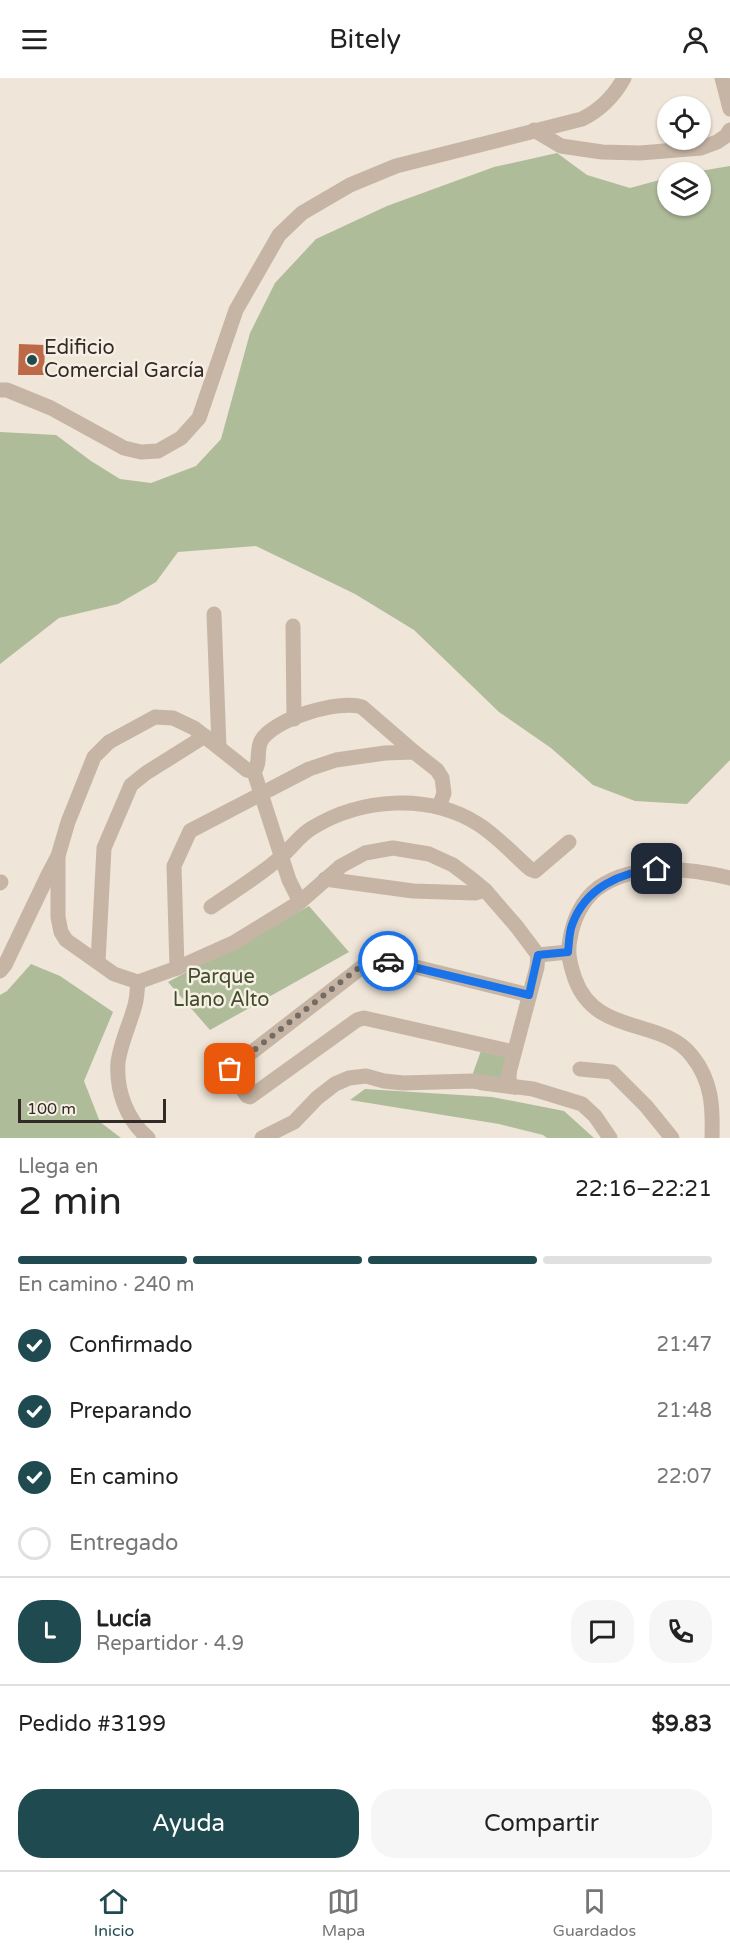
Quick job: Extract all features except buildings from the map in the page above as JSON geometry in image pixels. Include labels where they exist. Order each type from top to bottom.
[{"type":"street","points":[[0,390],[7,390],[51,408],[124,448],[141,452],[158,451],[182,438],[199,418],[236,310],[279,235],[302,213],[350,185],[396,166],[582,119],[597,111],[617,90],[624,78]]},
{"type":"street","points":[[722,78],[730,109]]},
{"type":"street","points":[[534,130],[561,146],[602,152],[640,153],[701,148],[717,142],[730,130]]},
{"type":"street","points":[[213,614],[219,747]]},
{"type":"street","points":[[292,626],[294,719]]},
{"type":"street","points":[[300,902],[290,880],[254,772],[257,767],[259,743],[266,734],[294,719],[321,709],[355,705],[362,707],[437,770],[442,778],[444,793],[439,807]]},
{"type":"street","points":[[0,971],[58,856],[68,822],[94,757],[109,742],[155,717],[173,718],[195,728],[247,770],[254,772]]},
{"type":"street","points":[[98,962],[104,848],[131,785],[205,736]]},
{"type":"street","points":[[177,968],[174,866],[190,831],[309,770],[336,760],[385,753],[414,752]]},
{"type":"street","points":[[211,907],[282,856],[311,828],[342,813],[372,806],[409,802],[454,812],[477,824],[535,871],[569,842]]},
{"type":"street","points":[[58,856],[58,918],[61,932],[66,939],[114,974],[138,982],[177,968],[235,942],[300,902],[340,866],[365,853],[393,848],[410,850],[453,865],[485,890],[538,955],[506,1084]]},
{"type":"street","points":[[712,1138],[710,1087],[702,1070],[690,1054],[676,1043],[659,1035],[606,1016],[591,1004],[578,987],[568,952],[572,925],[581,907],[596,890],[614,878],[642,870],[657,869],[714,874],[730,878]]},
{"type":"street","points":[[325,879],[413,891],[475,893],[485,890]]},
{"type":"street","points":[[538,955],[568,952]]},
{"type":"street","points":[[514,1052],[364,1018],[357,1020],[250,1097],[231,1076],[230,1069],[375,957],[529,995]]},
{"type":"street","points":[[138,982],[136,1003],[118,1063],[120,1093],[127,1111],[139,1130],[148,1138]]},
{"type":"street","points":[[580,1069],[612,1072],[646,1106],[672,1138]]},
{"type":"street","points":[[262,1138],[294,1122],[317,1098],[335,1084],[349,1078],[366,1076],[403,1083],[472,1081],[533,1089],[582,1104],[595,1116],[610,1138]]},
{"type":"green space","points":[[557,153],[587,175],[630,188],[657,181],[657,216],[711,216],[711,169],[730,166],[730,760],[687,804],[635,801],[593,785],[551,748],[499,712],[414,630],[355,594],[256,546],[178,552],[156,582],[118,604],[59,618],[0,664],[0,432],[56,435],[120,479],[151,483],[196,466],[221,439],[250,333],[275,283],[316,239],[387,206],[494,167]]},
{"type":"green space","name":"Parque Llano Alto","points":[[309,906],[349,952],[210,1030],[168,982]]},
{"type":"green space","points":[[31,964],[60,976],[113,1012],[84,1081],[100,1122],[121,1138],[0,1138],[0,995],[7,991]]},
{"type":"green space","points":[[482,1048],[516,1054],[517,1095],[479,1090],[473,1073]]},
{"type":"green space","points":[[365,1089],[492,1097],[564,1111],[594,1138],[547,1138],[499,1124],[350,1100]]},
{"type":"way so far","points":[[230,1069],[370,959],[375,957],[388,961]]},
{"type":"place","name":"Edificio Comercial García","points":[[32,360]]},
{"type":"route","points":[[388,961],[529,995],[538,955],[568,952],[572,925],[581,907],[596,890],[614,878],[642,870],[657,869]]}]
